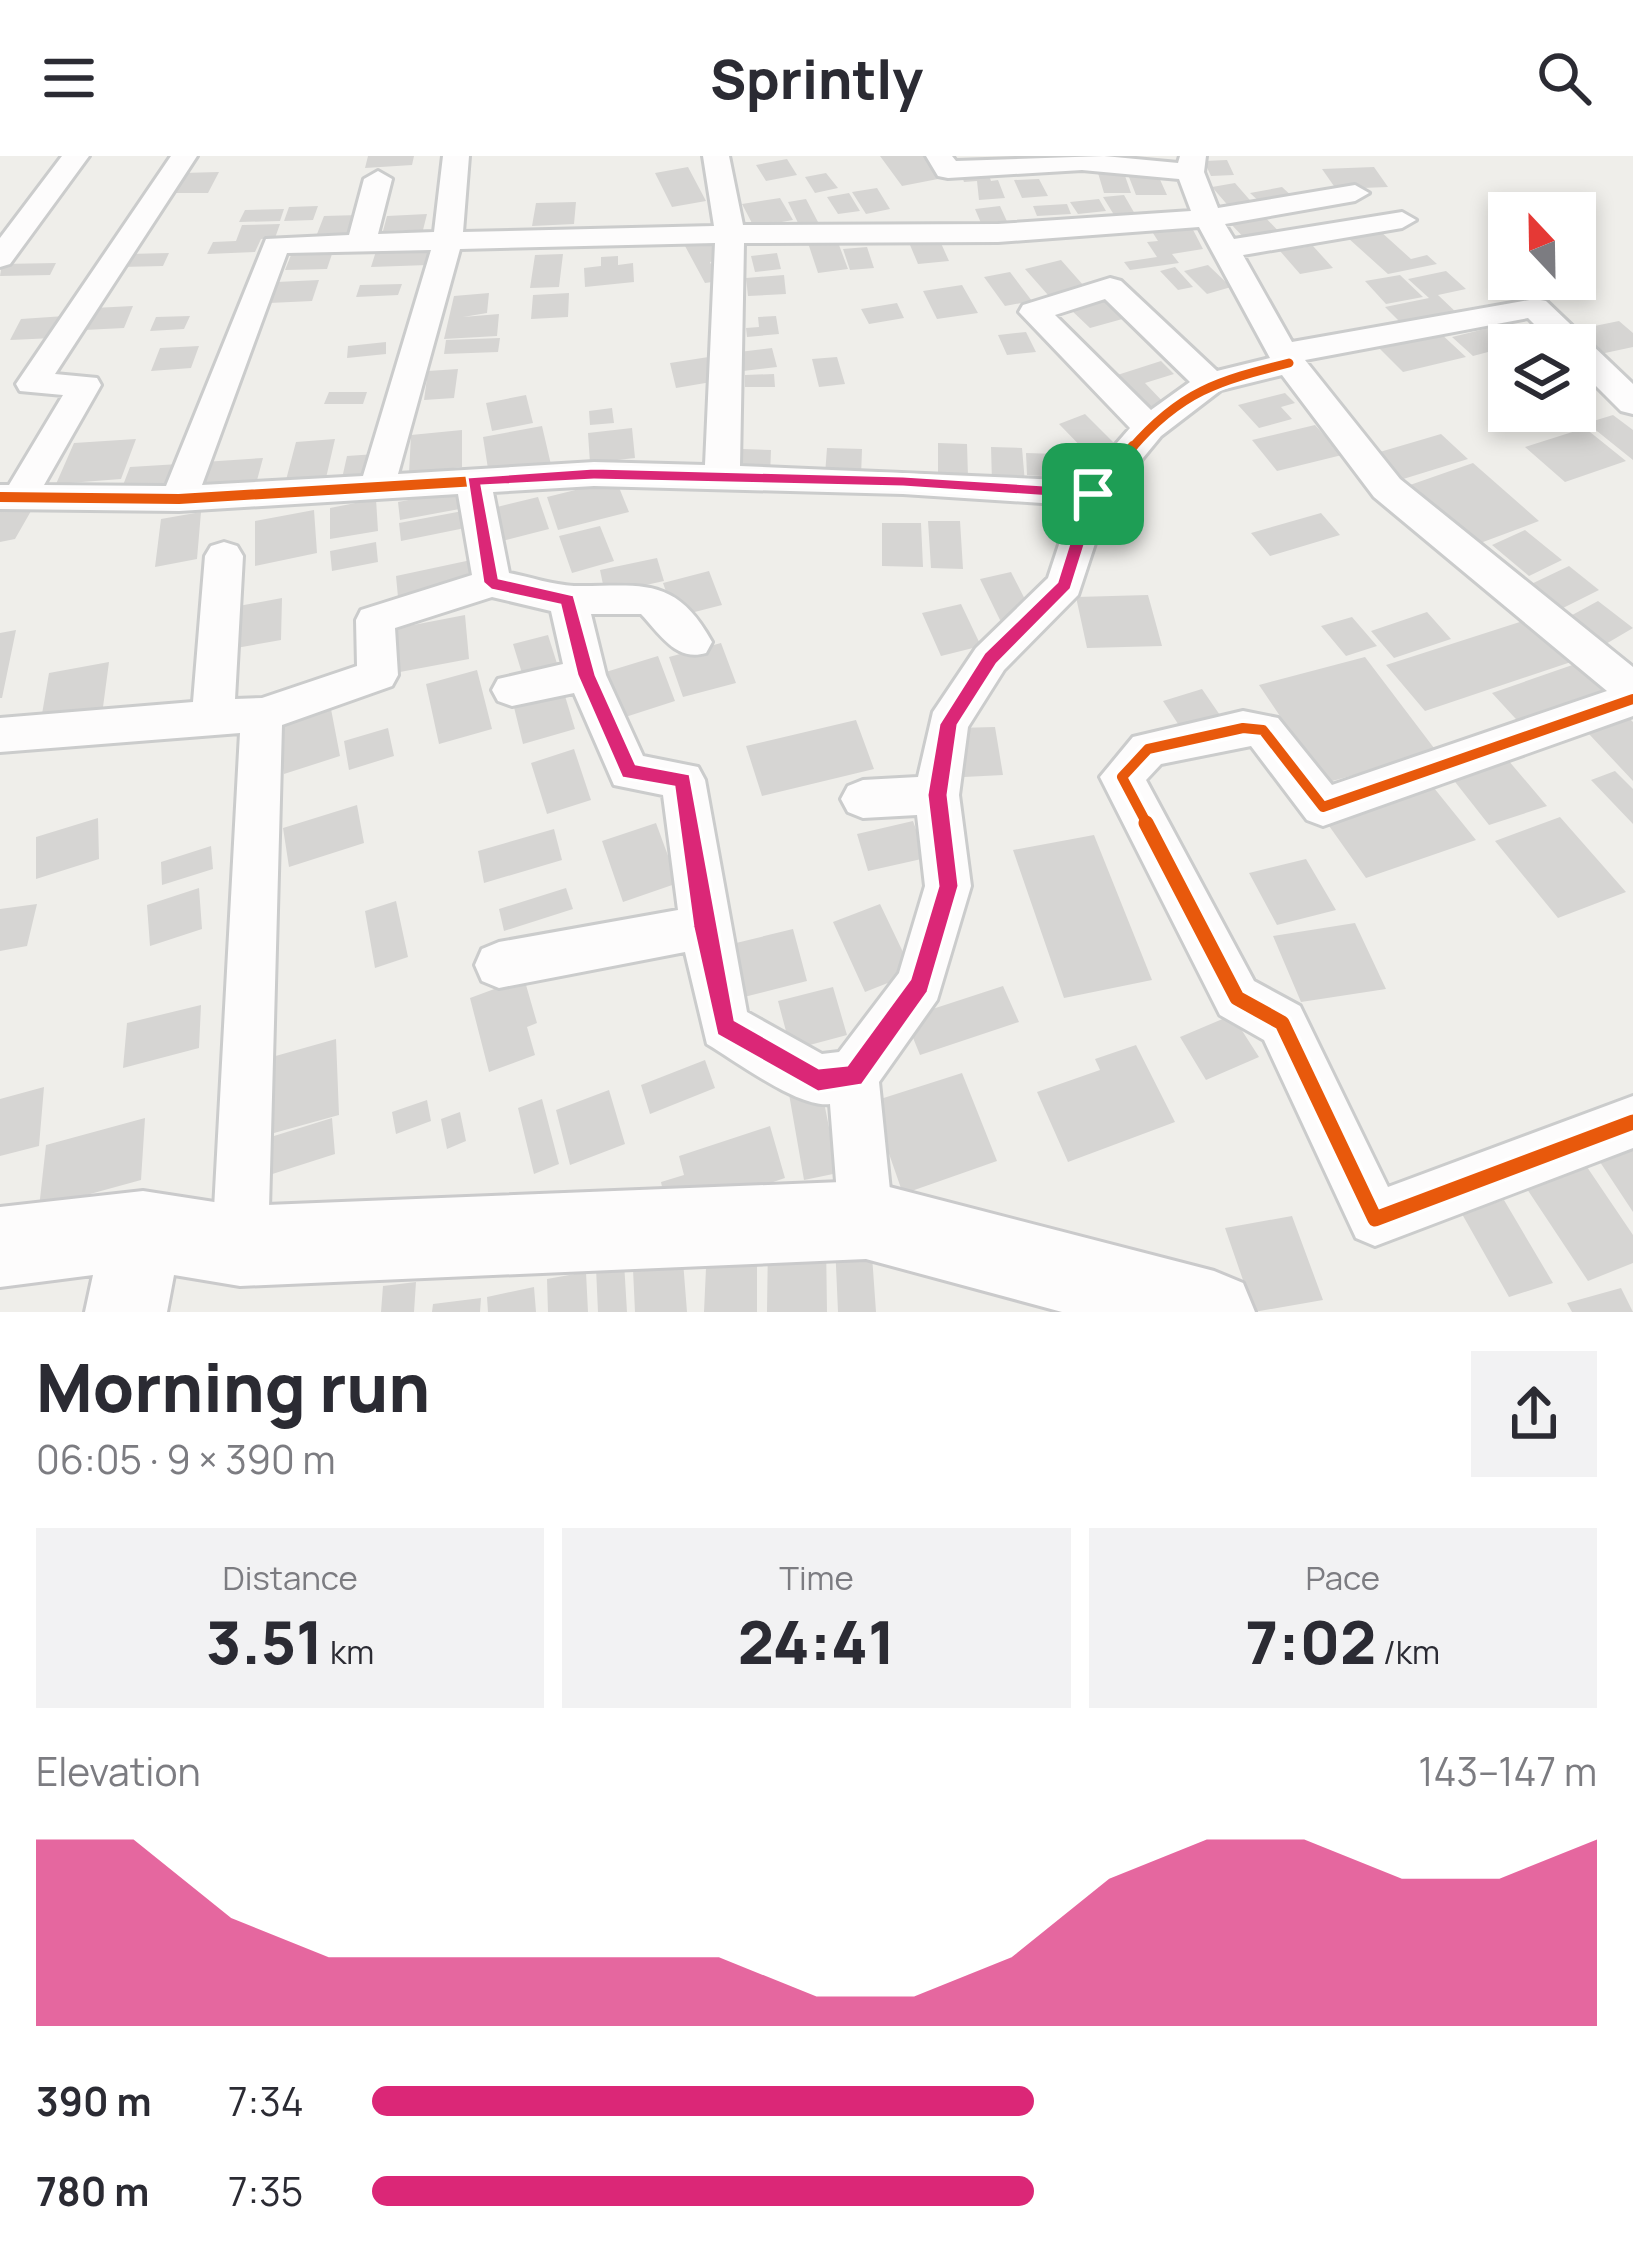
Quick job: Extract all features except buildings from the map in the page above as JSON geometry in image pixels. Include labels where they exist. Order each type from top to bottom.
[{"type":"street","points":[[0,258],[76,156]]},
{"type":"street","points":[[16,384],[184,156]]},
{"type":"street","points":[[377,488],[448,241],[456,156]]},
{"type":"street","points":[[716,156],[730,234],[722,478]]},
{"type":"street","points":[[938,156],[948,170],[1080,159],[1192,164],[1216,234],[1286,359],[1387,488],[1633,694]]},
{"type":"street","points":[[361,242],[378,179]]},
{"type":"street","points":[[1216,234],[1355,193]]},
{"type":"street","points":[[179,499],[276,244],[730,234],[1216,234],[1402,220]]},
{"type":"street","points":[[1149,428],[1034,312],[1110,287],[1210,383]]},
{"type":"street","points":[[866,1220],[853,1076],[920,984],[948,886],[938,795],[948,724],[990,658],[1065,585],[1093,494],[1149,428],[1210,383],[1286,359],[1535,308],[1551,324]]},
{"type":"street","points":[[1596,368],[1633,404]]},
{"type":"street","points":[[10,497],[85,385],[16,384]]},
{"type":"street","points":[[10,497],[179,499],[594,474],[903,482],[1093,494]]},
{"type":"street","points":[[473,481],[491,583]]},
{"type":"street","points":[[213,716],[224,556]]},
{"type":"street","points":[[0,735],[93,732],[213,716],[262,715],[378,675],[375,620],[491,583],[568,600],[651,598],[692,642]]},
{"type":"street","points":[[568,600],[586,675],[629,772],[683,780],[704,927],[725,1027],[818,1080],[853,1076]]},
{"type":"street","points":[[512,691],[586,675]]},
{"type":"street","points":[[1633,694],[1323,807],[1263,730],[1243,728],[1148,749],[1122,777],[1237,998],[1282,1023],[1375,1219],[1633,1122]]},
{"type":"street","points":[[240,1246],[262,715]]},
{"type":"street","points":[[863,799],[938,795]]},
{"type":"street","points":[[499,965],[704,927]]},
{"type":"street","points":[[0,1247],[143,1230],[240,1246],[866,1220],[1214,1312]]},
{"type":"street","points":[[126,1312],[143,1230]]},
{"type":"cycle path","points":[[0,497],[179,499],[594,474],[903,482],[1093,494],[1149,428],[1210,383],[1289,363]]},
{"type":"cycle path","points":[[1633,699],[1323,807],[1263,730],[1243,728],[1148,749],[1122,777],[1237,998],[1282,1023],[1375,1219],[1633,1122]]},
{"type":"route","points":[[594,474],[903,482],[1093,494],[1065,585],[990,658],[948,724],[938,795],[948,886],[920,984],[853,1076],[818,1080],[725,1027],[704,927],[683,780],[629,772],[586,675],[568,600],[491,583],[473,481],[594,474]]}]
